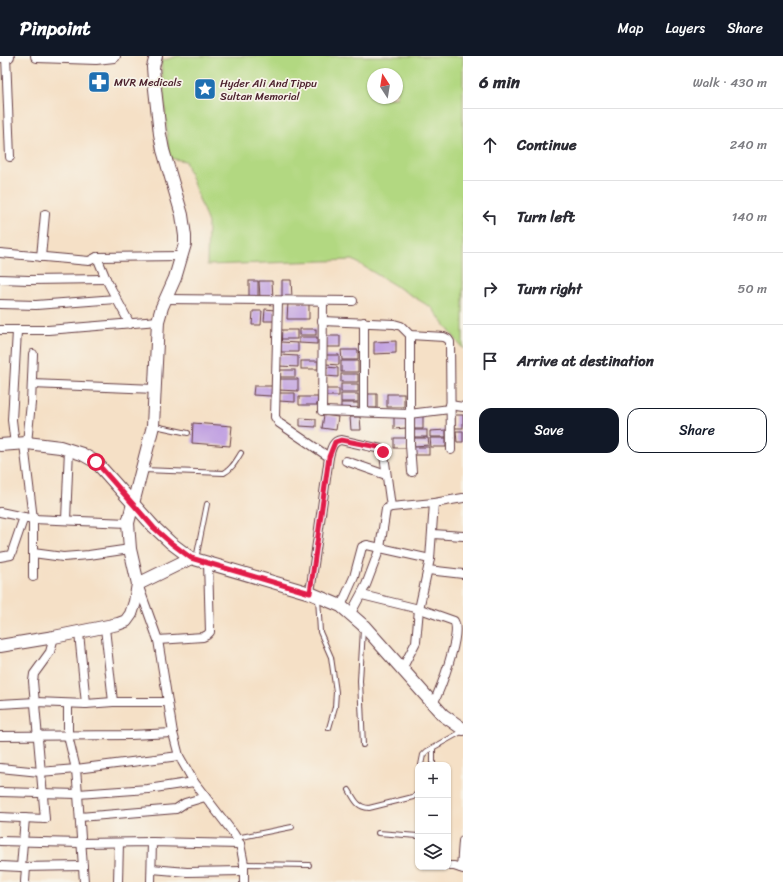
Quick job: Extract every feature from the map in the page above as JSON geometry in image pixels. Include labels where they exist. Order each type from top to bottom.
[{"type":"main road","points":[[0,56],[7,56]]},
{"type":"main road","points":[[37,56],[96,58],[114,56]]},
{"type":"main road","points":[[0,646],[105,628],[126,621],[131,614],[135,602],[138,584],[130,549],[128,523],[153,426],[158,321],[175,278],[186,236],[182,215],[163,150],[160,134],[153,67],[156,56]]},
{"type":"main road","points":[[0,445],[22,444],[60,447],[82,454],[96,462],[154,528],[171,543],[194,559],[314,595],[341,606],[351,613],[364,626],[443,715],[463,730]]},
{"type":"main road","points":[[138,584],[194,559]]},
{"type":"street","points":[[7,56],[10,157]]},
{"type":"street","points":[[41,256],[45,214]]},
{"type":"street","points":[[0,253],[90,261],[97,257],[181,256]]},
{"type":"street","points":[[97,257],[106,279],[130,324]]},
{"type":"street","points":[[0,279],[106,279]]},
{"type":"street","points":[[0,304],[36,305],[116,299]]},
{"type":"street","points":[[166,299],[353,301]]},
{"type":"street","points":[[278,301],[275,417],[279,423],[329,457]]},
{"type":"street","points":[[322,301],[322,411],[410,414],[450,407],[463,407]]},
{"type":"street","points":[[0,330],[17,331],[158,321]]},
{"type":"street","points":[[322,321],[394,324],[401,326],[410,335],[444,337],[449,340],[451,450]]},
{"type":"street","points":[[364,322],[364,412]]},
{"type":"street","points":[[17,331],[12,420],[22,444],[33,519],[32,577]]},
{"type":"street","points":[[410,335],[412,472]]},
{"type":"street","points":[[22,444],[32,384],[33,354]]},
{"type":"street","points":[[32,384],[155,389]]},
{"type":"street","points":[[314,595],[329,457],[333,445],[337,441],[341,440],[381,448],[383,452],[390,507]]},
{"type":"street","points":[[66,520],[69,449]]},
{"type":"street","points":[[346,461],[386,475]]},
{"type":"street","points":[[351,613],[362,595],[380,548],[386,509],[390,507],[434,503],[463,498]]},
{"type":"street","points":[[402,669],[416,642],[419,609],[430,559],[433,534],[434,503]]},
{"type":"street","points":[[0,512],[33,519],[128,523]]},
{"type":"street","points":[[0,557],[11,555],[24,517]]},
{"type":"street","points":[[433,534],[463,536]]},
{"type":"street","points":[[341,606],[354,577],[362,547],[367,545],[430,559]]},
{"type":"street","points":[[33,553],[69,556],[130,549]]},
{"type":"street","points":[[158,640],[203,637],[210,632],[208,562]]},
{"type":"street","points":[[428,570],[463,574]]},
{"type":"street","points":[[138,584],[158,640],[173,733],[179,756],[194,782],[238,841],[244,868],[244,882]]},
{"type":"street","points":[[362,595],[419,609],[454,621],[456,625],[449,662],[433,704]]},
{"type":"street","points":[[105,628],[113,702]]},
{"type":"street","points":[[79,633],[86,704]]},
{"type":"street","points":[[0,817],[45,819],[33,681],[34,674],[50,652],[54,637]]},
{"type":"street","points":[[0,704],[36,702],[86,704],[113,702],[168,702]]},
{"type":"street","points":[[68,704],[68,736],[76,769],[84,882]]},
{"type":"street","points":[[0,736],[173,733]]},
{"type":"street","points":[[0,768],[40,772],[179,756]]},
{"type":"street","points":[[0,792],[78,794],[148,789],[194,782]]},
{"type":"street","points":[[80,817],[176,809],[185,803],[205,797]]},
{"type":"street","points":[[25,818],[23,842],[25,882]]},
{"type":"street","points":[[0,841],[82,844],[238,841]]},
{"type":"street","points":[[451,866],[462,868],[463,841]]},
{"type":"street","points":[[151,882],[152,842]]},
{"type":"street","points":[[118,882],[119,843]]},
{"type":"street","points":[[0,866],[83,866]]},
{"type":"street","points":[[152,868],[187,872],[244,868]]},
{"type":"lane","points":[[153,426],[188,433]]},
{"type":"lane","points":[[142,470],[224,473],[229,471],[241,453]]},
{"type":"lane","points":[[194,559],[207,504]]},
{"type":"lane","points":[[314,595],[320,632],[331,657],[336,692],[336,707],[329,728]]},
{"type":"lane","points":[[363,745],[360,681],[364,626]]},
{"type":"lane","points":[[421,762],[422,755],[463,730]]},
{"type":"lane","points":[[433,748],[433,762]]},
{"type":"lane","points":[[349,790],[358,805],[363,808],[369,808],[415,795]]},
{"type":"lane","points":[[238,841],[292,827]]},
{"type":"lane","points":[[378,833],[415,836]]},
{"type":"lane","points":[[244,868],[309,865]]},
{"type":"green space","points":[[178,56],[463,56],[463,349],[432,308],[353,260],[207,265],[208,223],[185,161],[169,158],[161,61]]},
{"type":"building","points":[[282,280],[291,280],[292,297],[282,297]]},
{"type":"building","points":[[249,281],[258,281],[258,298],[249,298]]},
{"type":"building","points":[[259,281],[272,281],[273,298],[260,298]]},
{"type":"building","points":[[288,302],[309,303],[309,319],[287,319]]},
{"type":"building","points":[[265,309],[275,310],[275,321],[264,321]]},
{"type":"building","points":[[253,311],[262,311],[261,325],[252,325]]},
{"type":"building","points":[[300,329],[316,329],[316,335],[300,335]]},
{"type":"building","points":[[281,330],[297,330],[297,339],[281,339]]},
{"type":"building","points":[[326,336],[340,336],[340,347],[326,347]]},
{"type":"building","points":[[299,337],[317,337],[317,344],[299,343]]},
{"type":"building","points":[[396,341],[396,353],[374,354],[374,342]]},
{"type":"building","points":[[281,342],[298,343],[298,352],[281,352]]},
{"type":"building","points":[[341,350],[358,350],[358,360],[342,360]]},
{"type":"building","points":[[279,355],[298,356],[298,367],[279,366]]},
{"type":"building","points":[[326,355],[339,355],[339,365],[326,364]]},
{"type":"building","points":[[301,361],[318,361],[318,369],[301,369]]},
{"type":"building","points":[[341,361],[358,361],[358,372],[341,372]]},
{"type":"building","points":[[326,367],[338,368],[338,377],[326,376]]},
{"type":"building","points":[[280,370],[295,370],[295,377],[280,377]]},
{"type":"building","points":[[341,374],[358,374],[358,382],[341,382]]},
{"type":"building","points":[[279,379],[298,379],[298,391],[279,390]]},
{"type":"building","points":[[341,384],[358,384],[358,392],[341,392]]},
{"type":"building","points":[[254,386],[272,386],[271,396],[253,395]]},
{"type":"building","points":[[325,389],[339,389],[339,396],[325,396]]},
{"type":"building","points":[[279,393],[295,393],[295,402],[279,401]]},
{"type":"building","points":[[341,394],[358,394],[358,402],[341,402]]},
{"type":"building","points":[[366,394],[377,394],[377,408],[366,408]]},
{"type":"building","points":[[387,394],[404,394],[404,407],[387,407]]},
{"type":"building","points":[[299,397],[318,397],[317,405],[299,405]]},
{"type":"building","points":[[341,403],[358,403],[358,409],[341,409]]},
{"type":"building","points":[[324,415],[338,417],[336,430],[322,428]]},
{"type":"building","points":[[455,415],[463,415],[463,428],[455,428]]},
{"type":"building","points":[[412,416],[423,416],[423,429],[413,429]]},
{"type":"building","points":[[350,417],[360,417],[361,430],[351,430]]},
{"type":"building","points":[[394,417],[406,417],[406,428],[394,429]]},
{"type":"building","points":[[300,418],[316,419],[316,427],[300,426]]},
{"type":"building","points":[[193,423],[232,426],[230,446],[192,443]]},
{"type":"building","points":[[413,430],[427,430],[427,437],[413,437]]},
{"type":"building","points":[[446,430],[446,437],[430,437],[430,431]]},
{"type":"building","points":[[456,431],[463,431],[463,442],[457,442]]},
{"type":"building","points":[[394,438],[407,438],[407,448],[394,448]]},
{"type":"building","points":[[413,438],[428,438],[429,445],[413,446]]},
{"type":"building","points":[[430,438],[446,438],[446,447],[431,447]]},
{"type":"building","points":[[413,447],[429,447],[429,455],[413,455]]},
{"type":"place","name":"MVR Medicals","points":[[99,82]]},
{"type":"place","name":"Hyder Ali And Tippu Sultan Memorial","points":[[205,89]]},
{"type":"route","points":[[96,462],[154,528],[191,558],[310,593],[329,457],[333,445],[335,442],[341,440],[378,447],[381,448],[383,452]]}]
